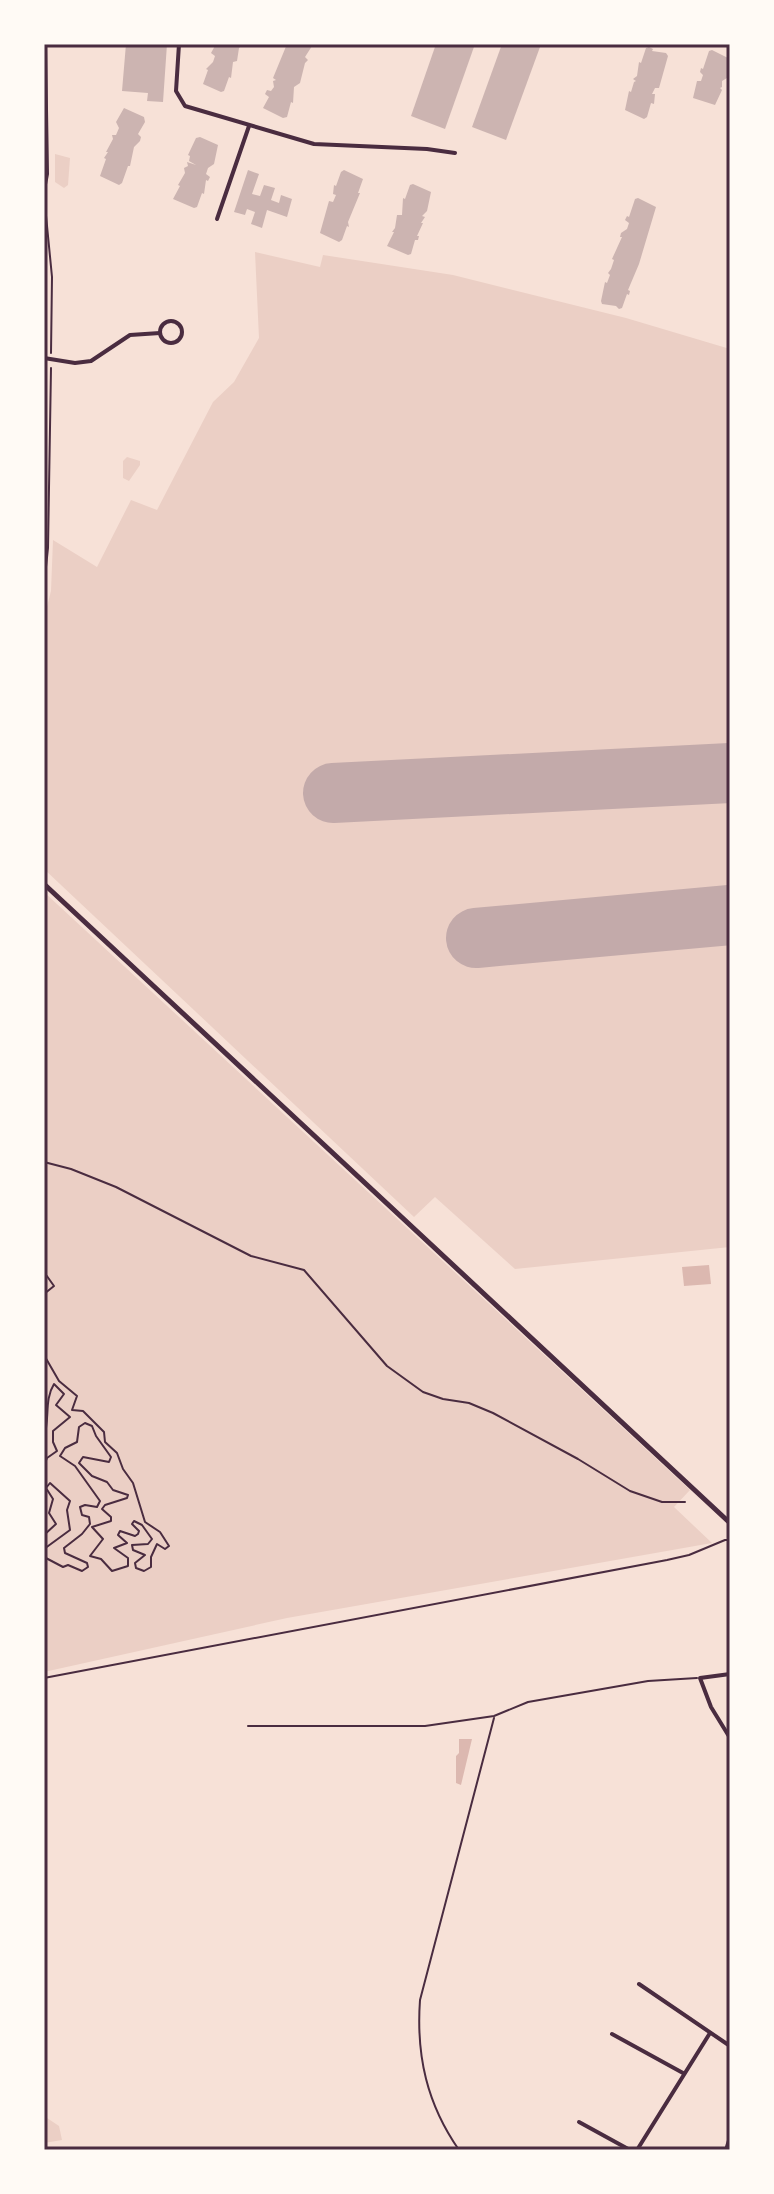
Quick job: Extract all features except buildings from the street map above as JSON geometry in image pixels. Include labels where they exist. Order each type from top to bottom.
[{"type":"street","points":[[179,44],[176,91],[185,106],[314,144],[455,153]]},
{"type":"street","points":[[217,219],[249,126]]},
{"type":"street","points":[[170,321],[177,323],[182,331],[177,341],[169,343],[160,333],[164,323],[170,321]]},
{"type":"street","points":[[44,358],[75,363],[91,361],[130,335],[160,333]]},
{"type":"street","points":[[44,884],[730,1523]]},
{"type":"street","points":[[730,1674],[700,1678],[711,1707],[730,1738]]},
{"type":"street","points":[[639,1984],[730,2046]]},
{"type":"street","points":[[637,2150],[710,2033]]},
{"type":"street","points":[[612,2034],[684,2074]]},
{"type":"street","points":[[579,2122],[630,2150]]},
{"type":"street","points":[[726,2150],[730,2137]]},
{"type":"lane","points":[[248,1726],[425,1726],[494,1716],[528,1702],[648,1681],[700,1678]]},
{"type":"lane","points":[[459,2150],[437,2115],[423,2073],[417,2033],[420,2000],[494,1716]]},
{"type":"path","points":[[44,586],[48,548],[49,301],[52,277],[44,195],[48,174],[46,44]]},
{"type":"path","points":[[44,1162],[90,1176],[251,1256],[304,1270],[387,1366],[423,1392],[469,1403],[493,1413],[630,1491],[662,1502],[685,1502]]},
{"type":"path","points":[[44,1272],[54,1286],[44,1294]]},
{"type":"path","points":[[44,1355],[59,1381],[77,1396],[72,1410],[83,1411],[104,1432],[105,1442],[117,1453],[133,1483],[145,1522],[160,1532],[169,1546],[165,1549],[157,1544],[151,1557],[151,1567],[144,1571],[136,1568],[135,1563],[145,1555],[133,1550],[132,1545],[148,1544],[152,1539],[142,1525],[134,1521],[132,1524],[139,1531],[138,1534],[135,1536],[120,1531],[118,1535],[127,1543],[114,1548],[128,1558],[128,1566],[112,1571],[101,1559],[90,1556],[103,1539],[92,1527],[111,1521],[102,1509],[128,1495],[113,1490],[107,1482],[81,1467],[79,1463],[83,1457],[104,1463],[109,1462],[111,1457],[92,1426],[85,1423],[79,1427],[77,1442],[65,1448],[60,1456],[75,1466],[100,1501],[97,1507],[80,1507],[82,1515],[89,1517],[90,1524],[64,1548],[65,1553],[87,1563],[88,1567],[82,1571],[68,1565],[63,1567],[44,1557]]},
{"type":"path","points":[[44,1437],[47,1402],[54,1384],[64,1394],[56,1405],[70,1417],[53,1431],[57,1451],[47,1458],[44,1480]]},
{"type":"path","points":[[44,1535],[56,1524],[49,1513],[53,1499],[46,1492],[50,1483],[70,1501],[67,1510],[70,1530],[44,1549]]},
{"type":"path","points":[[44,1678],[667,1560],[730,1540]]},
{"type":"shaded area","points":[[55,154],[70,158],[68,185],[64,188],[55,182]]},
{"type":"shaded area","points":[[255,252],[320,267],[323,255],[453,275],[626,318],[730,349],[730,1247],[515,1269],[435,1197],[414,1217],[44,869],[44,618],[51,591],[53,540],[97,567],[131,500],[157,510],[213,402],[234,382],[259,338]]},
{"type":"shaded area","points":[[127,457],[140,461],[129,481],[123,478],[123,461]]},
{"type":"shaded area","points":[[44,892],[690,1490],[674,1507],[712,1543],[287,1618],[44,1672]]},
{"type":"shaded area","points":[[709,1265],[711,1284],[684,1286],[682,1267]]},
{"type":"shaded area","points":[[459,1739],[472,1739],[461,1785],[456,1783]]},
{"type":"shaded area","points":[[44,2116],[59,2126],[62,2140],[44,2143]]},
{"type":"runway","points":[[333,793],[730,773]]},
{"type":"runway","points":[[476,938],[730,915]]}]
